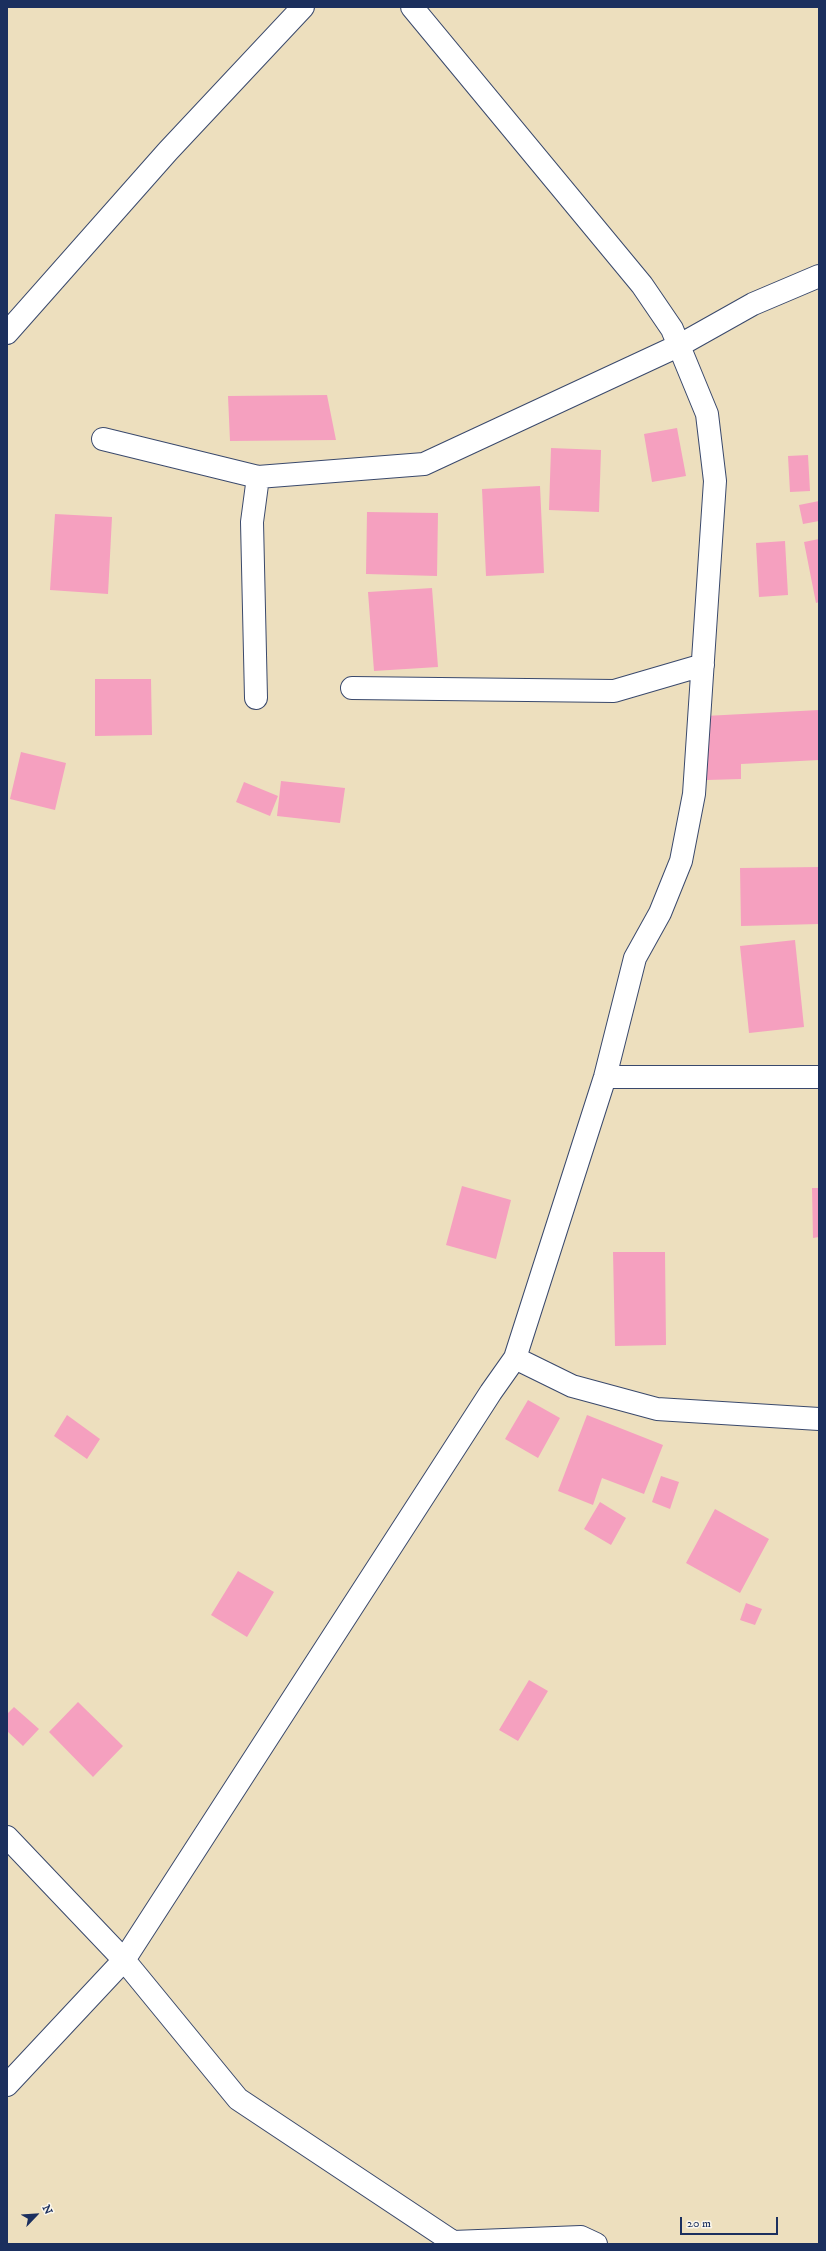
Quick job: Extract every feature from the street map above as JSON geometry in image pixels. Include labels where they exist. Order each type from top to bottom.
[{"type":"street","points":[[7,333],[168,151],[303,7]]},
{"type":"street","points":[[7,2084],[124,1960],[490,1392],[515,1358],[605,1077],[635,958],[660,913],[681,861],[694,794],[715,481],[707,414],[680,345],[672,329],[642,285],[412,7]]},
{"type":"street","points":[[103,439],[258,477],[424,464],[680,345],[753,304],[819,276]]},
{"type":"street","points":[[256,698],[252,522],[258,477]]},
{"type":"street","points":[[352,688],[614,691],[703,665]]},
{"type":"street","points":[[605,1077],[819,1077]]},
{"type":"street","points":[[515,1358],[572,1386],[657,1409],[819,1419]]},
{"type":"street","points":[[7,1837],[124,1960],[238,2099],[453,2242],[581,2237],[596,2244]]},
{"type":"building","points":[[327,395],[336,440],[230,441],[228,396]]},
{"type":"building","points":[[677,428],[686,476],[652,482],[644,434]]},
{"type":"building","points":[[551,448],[601,450],[599,512],[549,510]]},
{"type":"building","points":[[808,455],[810,491],[790,492],[788,456]]},
{"type":"building","points":[[540,486],[544,573],[486,576],[482,489]]},
{"type":"building","points":[[819,501],[819,521],[803,524],[799,505]]},
{"type":"building","points":[[367,512],[438,513],[437,576],[366,574]]},
{"type":"building","points":[[55,514],[112,517],[108,594],[50,590]]},
{"type":"building","points":[[819,539],[819,602],[816,603],[804,542]]},
{"type":"building","points":[[785,541],[788,595],[759,597],[756,543]]},
{"type":"building","points":[[432,588],[438,667],[374,671],[368,592]]},
{"type":"building","points":[[95,679],[151,679],[152,735],[95,736]]},
{"type":"building","points":[[819,710],[819,760],[741,764],[741,779],[707,780],[705,716]]},
{"type":"building","points":[[21,752],[66,763],[55,810],[10,799]]},
{"type":"building","points":[[281,781],[345,788],[340,823],[277,816]]},
{"type":"building","points":[[244,782],[278,796],[270,816],[236,802]]},
{"type":"building","points":[[819,867],[819,924],[741,926],[740,868]]},
{"type":"building","points":[[795,940],[804,1027],[749,1033],[740,946]]},
{"type":"building","points":[[462,1186],[511,1200],[496,1259],[446,1245]]},
{"type":"building","points":[[812,1188],[819,1188],[819,1237],[813,1238]]},
{"type":"building","points":[[613,1252],[665,1252],[666,1345],[615,1346]]},
{"type":"building","points":[[528,1400],[560,1418],[538,1458],[505,1439]]},
{"type":"building","points":[[67,1415],[100,1439],[87,1459],[54,1436]]},
{"type":"building","points":[[587,1415],[663,1445],[644,1494],[602,1478],[593,1505],[558,1491]]},
{"type":"building","points":[[661,1476],[679,1482],[670,1509],[652,1502]]},
{"type":"building","points":[[600,1502],[626,1518],[611,1545],[584,1529]]},
{"type":"building","points":[[715,1509],[769,1539],[740,1593],[686,1563]]},
{"type":"building","points":[[238,1571],[274,1592],[247,1637],[211,1615]]},
{"type":"building","points":[[746,1603],[762,1609],[755,1625],[740,1620]]},
{"type":"building","points":[[529,1680],[548,1691],[518,1741],[499,1730]]},
{"type":"building","points":[[78,1702],[123,1746],[93,1777],[49,1732]]},
{"type":"building","points":[[14,1707],[39,1729],[23,1746],[7,1731],[7,1714]]}]
